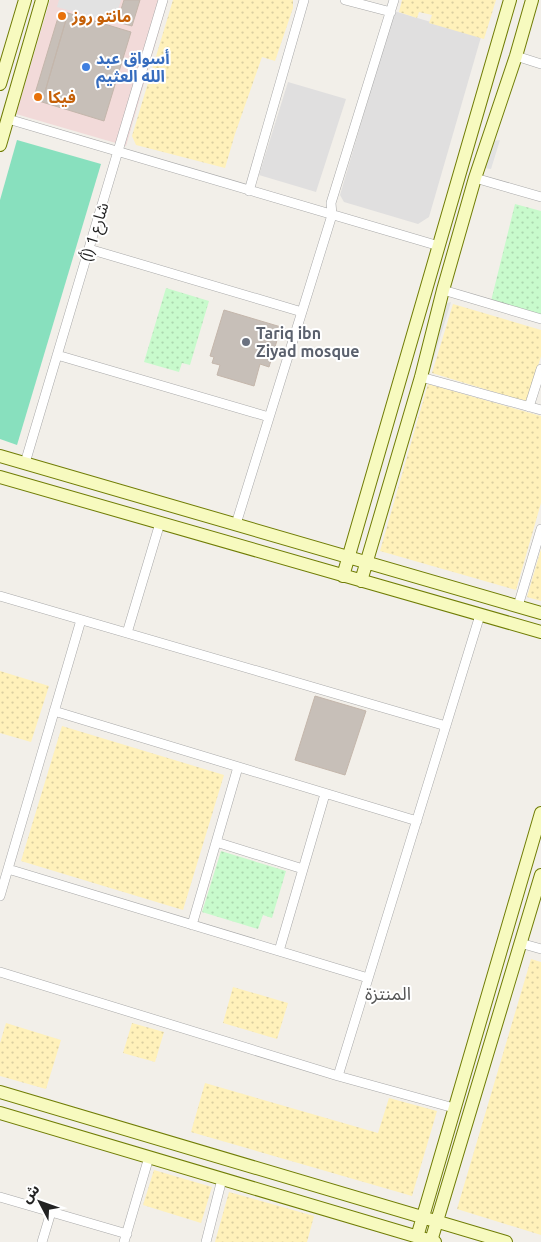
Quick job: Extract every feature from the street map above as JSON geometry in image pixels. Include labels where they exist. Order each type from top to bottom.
[{"type":"main road","points":[[0,146],[42,0]]},
{"type":"main road","points":[[343,576],[510,0]]},
{"type":"main road","points":[[360,581],[421,377],[442,290],[475,178],[516,56],[532,0]]},
{"type":"main road","points":[[0,84],[22,1]]},
{"type":"main road","points":[[0,456],[541,613]]},
{"type":"main road","points":[[0,477],[541,632]]},
{"type":"main road","points":[[416,1237],[541,813]]},
{"type":"main road","points":[[0,1113],[433,1242],[437,1222],[541,875]]},
{"type":"main road","points":[[1,1096],[506,1242]]},
{"type":"street","name":"شارع 1 (أ)","points":[[25,463],[163,0]]},
{"type":"street","points":[[249,191],[304,0]]},
{"type":"street","points":[[345,0],[391,12]]},
{"type":"street","points":[[236,524],[332,215],[331,203],[394,0]]},
{"type":"street","points":[[516,56],[541,64]]},
{"type":"street","points":[[8,119],[438,246]]},
{"type":"street","points":[[475,178],[541,197]]},
{"type":"street","points":[[89,249],[302,312]]},
{"type":"street","points":[[442,290],[541,319]]},
{"type":"street","points":[[57,355],[269,417]]},
{"type":"street","points":[[530,407],[541,369]]},
{"type":"street","points":[[421,377],[541,410]]},
{"type":"street","points":[[126,633],[160,523]]},
{"type":"street","points":[[518,606],[541,529]]},
{"type":"street","points":[[0,596],[446,726]]},
{"type":"street","points":[[338,1076],[480,615]]},
{"type":"street","points":[[0,896],[81,620]]},
{"type":"street","points":[[54,711],[417,821]]},
{"type":"street","points":[[192,925],[238,767]]},
{"type":"street","points":[[279,951],[325,794]]},
{"type":"street","points":[[216,842],[303,869]]},
{"type":"street","points":[[8,869],[368,978]]},
{"type":"street","points":[[520,943],[541,950]]},
{"type":"street","points":[[0,972],[338,1076],[454,1108]]},
{"type":"street","points":[[0,1196],[126,1238],[149,1157]]},
{"type":"street","points":[[206,1242],[222,1179]]},
{"type":"street","points":[[42,1242],[51,1212]]},
{"type":"shaded area","points":[[50,0],[168,0],[126,146],[16,114]]},
{"type":"shaded area","points":[[59,0],[121,0],[114,23],[57,7]]},
{"type":"shaded area","points":[[394,11],[481,37],[429,217],[418,224],[344,202],[340,195]]},
{"type":"shaded area","points":[[288,82],[346,99],[316,192],[259,175]]},
{"type":"shaded area","points":[[500,140],[491,169],[484,168],[492,141]]},
{"type":"shaded area","points":[[451,302],[431,367],[424,367],[443,304]]},
{"type":"sand","points":[[173,0],[293,0],[293,8],[275,61],[262,57],[225,168],[136,145],[132,136]]},
{"type":"sand","points":[[402,0],[496,0],[484,39],[429,23],[432,15],[419,12],[417,18],[399,12]]},
{"type":"sand","points":[[453,304],[541,330],[541,356],[527,402],[432,373]]},
{"type":"sand","points":[[428,384],[541,416],[541,503],[516,590],[380,551]]},
{"type":"sand","points":[[541,549],[541,601],[527,597]]},
{"type":"sand","points":[[0,671],[49,686],[31,742],[0,733]]},
{"type":"sand","points":[[62,726],[224,775],[183,910],[21,861]]},
{"type":"sand","points":[[531,959],[541,962],[541,1235],[457,1209]]},
{"type":"sand","points":[[233,987],[288,1003],[277,1039],[223,1023]]},
{"type":"sand","points":[[6,1023],[61,1040],[46,1089],[0,1076],[0,1043]]},
{"type":"sand","points":[[132,1023],[164,1032],[155,1062],[123,1053]]},
{"type":"sand","points":[[205,1083],[378,1133],[389,1098],[437,1111],[412,1196],[191,1132]]},
{"type":"sand","points":[[154,1170],[212,1187],[201,1223],[143,1205]]},
{"type":"sand","points":[[229,1192],[314,1216],[307,1242],[215,1242]]},
{"type":"green space","points":[[17,140],[101,164],[17,445],[0,439],[0,200]]},
{"type":"green space","points":[[515,204],[541,211],[541,315],[491,301]]},
{"type":"green space","points":[[166,288],[209,301],[190,365],[182,363],[179,372],[144,362]]},
{"type":"green space","points":[[221,851],[286,871],[272,918],[263,915],[258,929],[202,912]]},
{"type":"building","points":[[124,0],[140,0],[132,26],[117,22]]},
{"type":"building","points":[[60,11],[68,13],[42,102],[33,100]]},
{"type":"building","name":"أسواق عبد الله العثيم","points":[[68,13],[131,32],[104,121],[42,102]]},
{"type":"building","name":"Tariq ibn Ziyad mosque","points":[[224,310],[281,327],[269,367],[260,364],[254,386],[217,375],[220,365],[212,363],[214,357],[210,356]]},
{"type":"building","points":[[315,696],[366,711],[345,775],[295,760]]},
{"type":"place","name":"مانتو روز","points":[[62,16]]},
{"type":"place","name":"أسواق عبد الله العثيم","points":[[86,67]]},
{"type":"place","name":"فيكا","points":[[38,97]]},
{"type":"place","name":"Tariq ibn Ziyad mosque","points":[[246,342]]},
{"type":"district","name":"المنتزة","points":[[388,994]]}]
